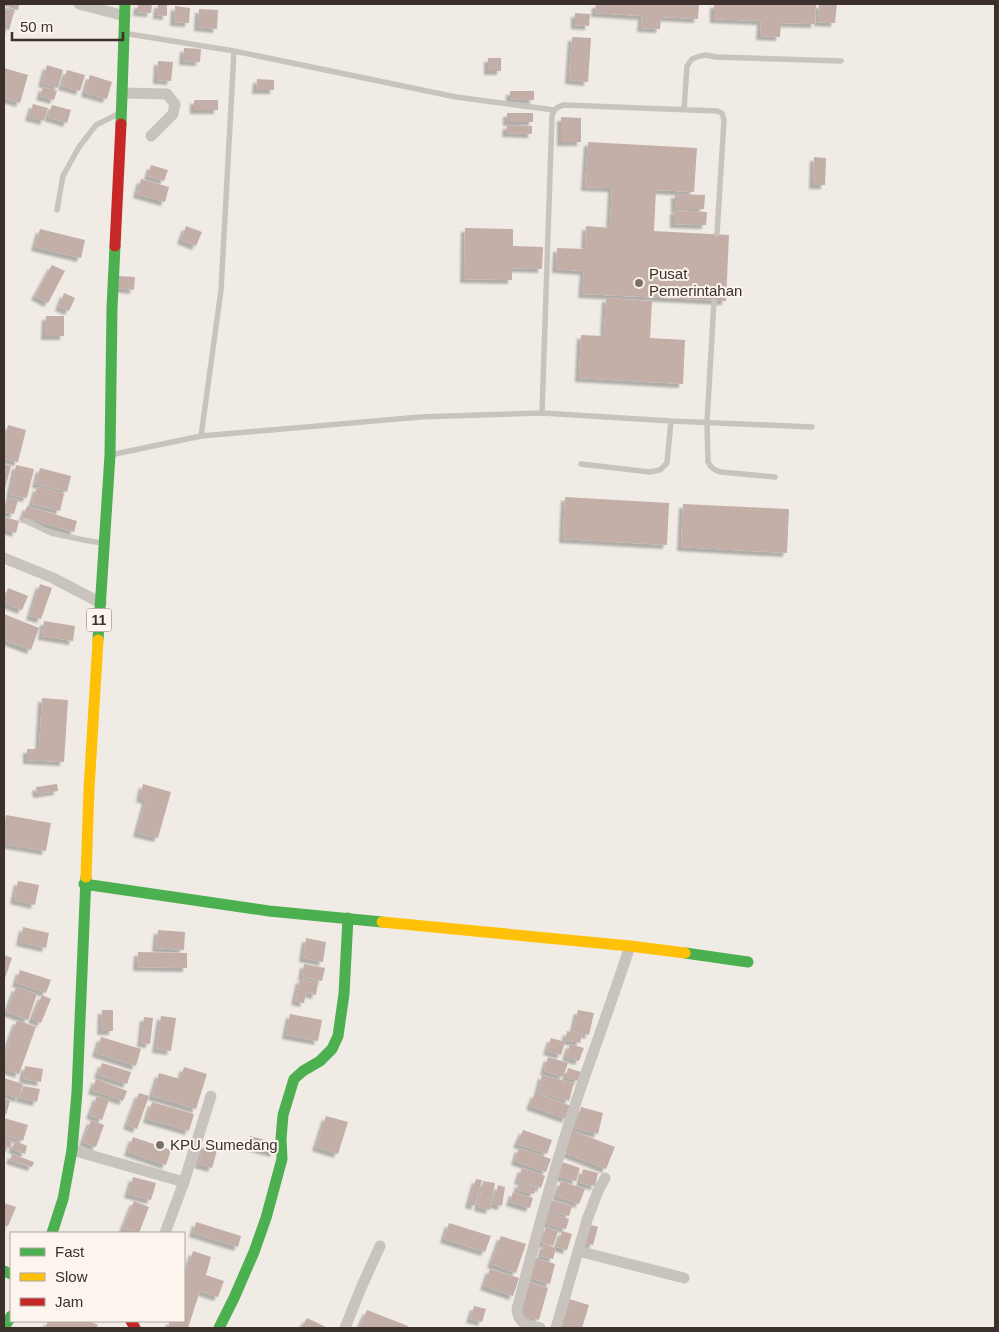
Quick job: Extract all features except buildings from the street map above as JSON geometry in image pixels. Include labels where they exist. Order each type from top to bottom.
[{"type":"main road","name":"11","points":[[52,1232],[63,1199],[72,1150],[76,1092],[88,790],[110,455],[112,308],[123,93],[125,4]]},
{"type":"main road","points":[[84,884],[269,911],[630,946],[748,962]]},
{"type":"main road","points":[[219,1328],[254,1252],[266,1218],[282,1159],[283,1115],[294,1080],[303,1071],[320,1061],[332,1049],[338,1036],[344,994],[348,918]]},
{"type":"street","points":[[79,4],[124,16]]},
{"type":"street","points":[[123,93],[167,94],[175,104],[172,114],[151,136]]},
{"type":"street","points":[[4,558],[53,578],[100,603]]},
{"type":"street","points":[[540,1328],[520,1320],[517,1316],[517,1309],[550,1189],[579,1094],[630,946]]},
{"type":"street","points":[[164,1232],[184,1182],[211,1096]]},
{"type":"street","points":[[72,1150],[184,1182]]},
{"type":"street","points":[[556,1328],[590,1213],[605,1178]]},
{"type":"street","points":[[345,1328],[360,1288],[380,1246]]},
{"type":"street","points":[[578,1251],[684,1278]]},
{"type":"lane","points":[[124,33],[234,51],[456,98],[554,110]]},
{"type":"lane","points":[[201,436],[222,290],[234,51]]},
{"type":"lane","points":[[684,109],[687,66],[692,59],[700,56],[841,62]]},
{"type":"lane","points":[[542,413],[552,115],[554,110],[558,106],[564,105],[684,109],[718,111],[722,113],[724,116],[717,234]]},
{"type":"lane","points":[[57,210],[63,176],[79,147],[96,125],[122,111]]},
{"type":"lane","points":[[714,300],[707,422],[708,462],[710,467],[721,472],[775,477]]},
{"type":"lane","points":[[110,455],[201,436],[420,417],[542,413],[812,427]]},
{"type":"lane","points":[[581,464],[650,472],[660,470],[667,463],[671,420]]},
{"type":"lane","points":[[24,520],[51,532],[104,543]]},
{"type":"traffic: fast","points":[[121,124],[125,4]]},
{"type":"traffic: fast","points":[[98,640],[110,455],[112,308],[115,246]]},
{"type":"traffic: fast","points":[[52,1232],[63,1199],[72,1150],[77,1092],[86,877]]},
{"type":"traffic: fast","points":[[84,884],[269,911],[382,922]]},
{"type":"traffic: fast","points":[[219,1328],[254,1252],[266,1218],[282,1159],[283,1115],[294,1079],[320,1061],[332,1049],[338,1036],[344,994],[348,918]]},
{"type":"traffic: fast","points":[[685,953],[748,962]]},
{"type":"traffic: fast","points":[[4,1271],[10,1274]]},
{"type":"traffic: fast","points":[[4,1328],[10,1318]]},
{"type":"traffic: slow","points":[[86,877],[98,640]]},
{"type":"traffic: slow","points":[[382,922],[685,953]]},
{"type":"traffic: jam","points":[[115,246],[121,124]]},
{"type":"traffic: jam","points":[[132,1322],[135,1328]]},
{"type":"place","name":"Pusat Pemerintahan","points":[[639,283]]},
{"type":"place","name":"KPU Sumedang","points":[[160,1145]]}]
